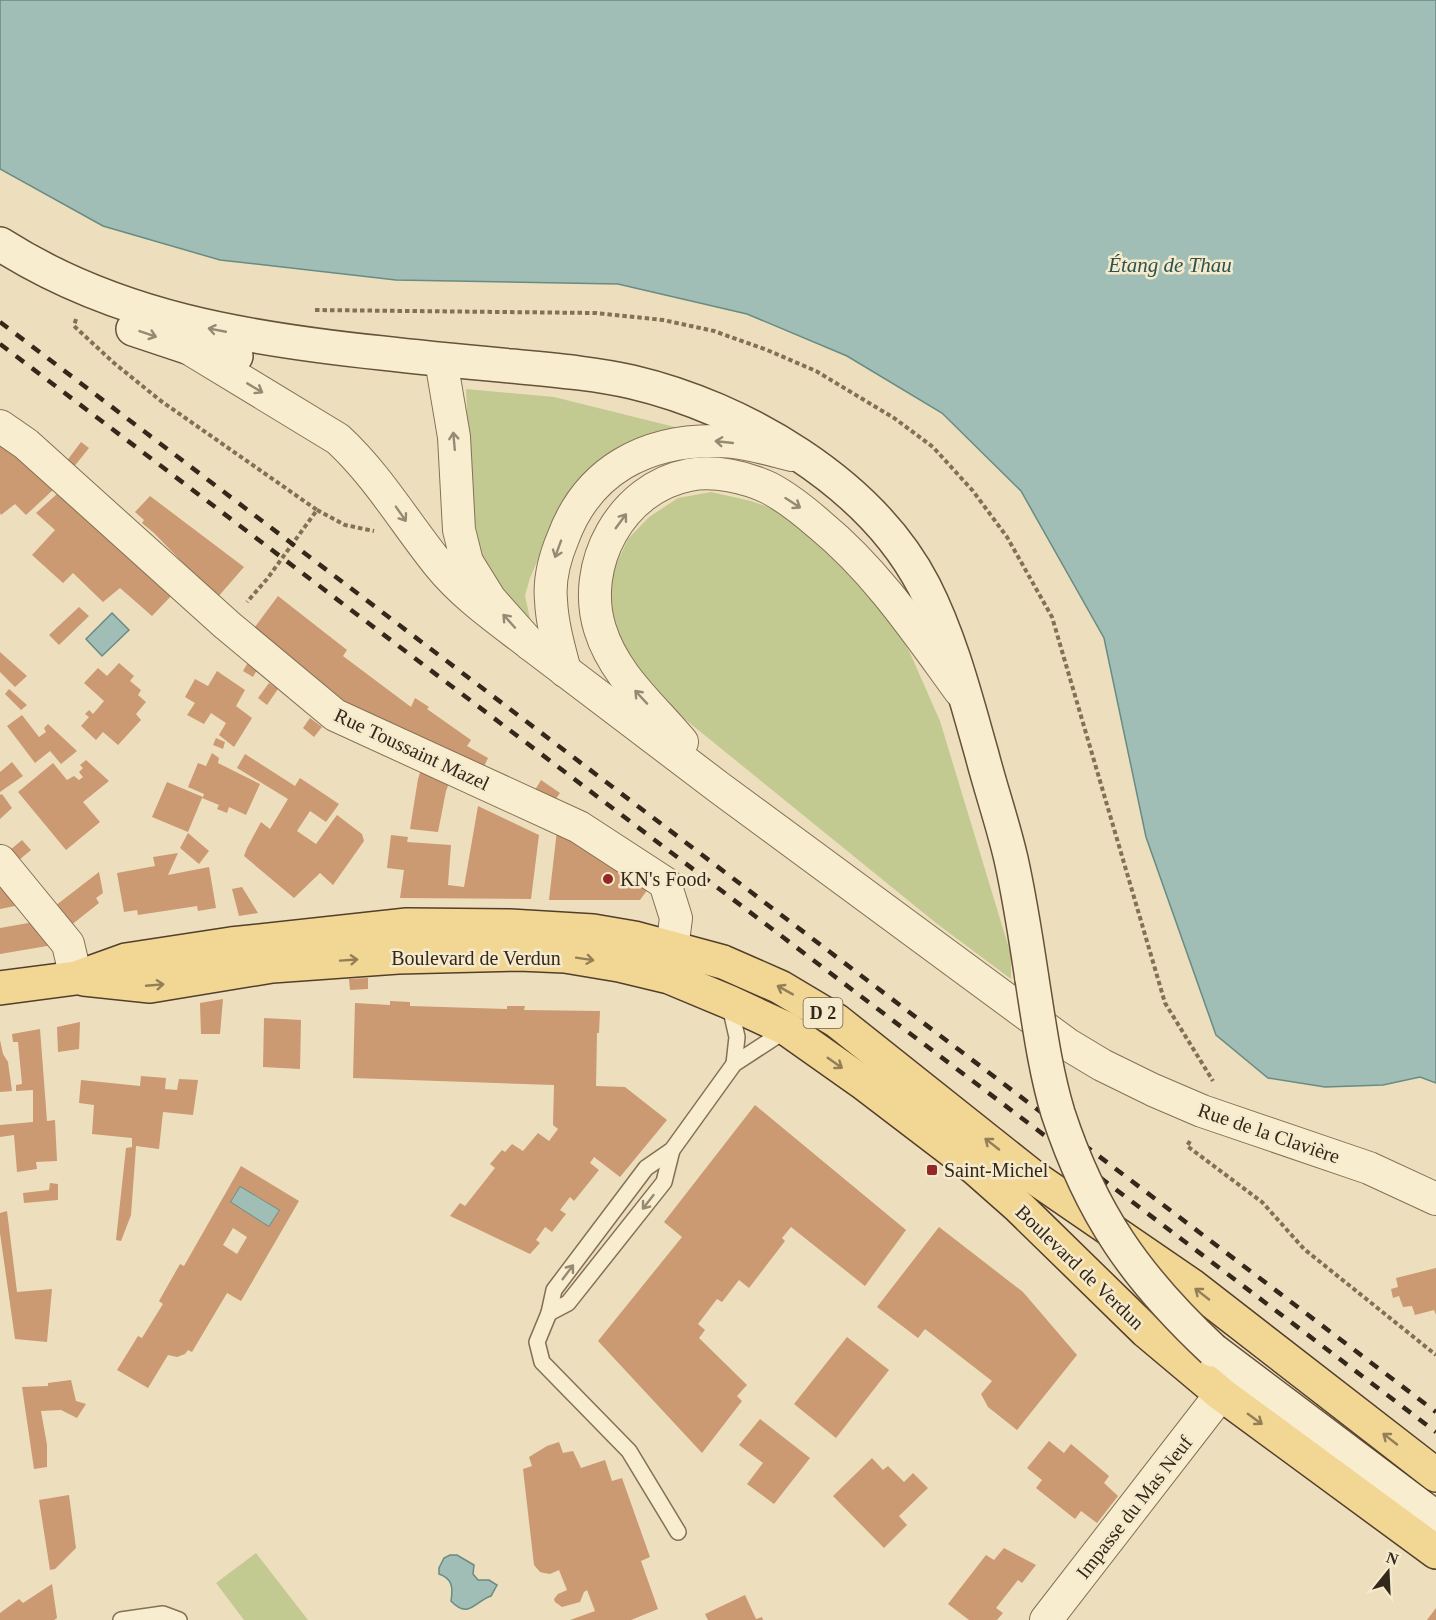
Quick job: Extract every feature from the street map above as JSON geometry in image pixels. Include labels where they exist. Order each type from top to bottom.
[{"type":"main road","name":"Boulevard de Verdun","points":[[0,988],[76,978],[150,986],[272,966],[398,957],[519,954],[565,956],[619,965],[723,962],[780,987],[862,1082],[976,1170],[1019,1207],[1146,1331],[1221,1394],[1436,1552]]},
{"type":"main road","name":"Boulevard de Verdun","points":[[671,962],[729,1002],[812,1025],[1191,1285],[1436,1474]]},
{"type":"main road","points":[[1183,1362],[1232,1317]]},
{"type":"street","points":[[0,244],[31,264],[87,289],[138,309],[201,327],[333,348],[586,374],[674,394],[765,435],[832,478],[864,506],[899,547],[923,585],[942,628],[966,698],[1010,855],[1046,1059],[1058,1111],[1091,1197],[1106,1224],[1129,1258],[1176,1315],[1213,1350],[1436,1518]]},
{"type":"street","points":[[0,266],[34,288],[80,309],[187,347],[278,363],[373,366],[441,360]]},
{"type":"street","points":[[187,347],[338,439],[358,458],[441,568],[477,603],[721,789]]},
{"type":"street","points":[[441,360],[454,436],[459,530],[467,562],[490,599],[530,644]]},
{"type":"street","name":"Rue Toussaint Mazel","points":[[0,426],[26,444],[227,625],[335,715],[579,827],[665,884],[676,918],[671,962]]},
{"type":"street","points":[[565,671],[550,598],[555,558],[569,522],[585,495],[610,470],[643,453],[681,443],[718,441],[754,446],[802,458]]},
{"type":"street","points":[[721,789],[674,732],[630,685],[603,637],[594,600],[595,577],[600,557],[623,516],[645,495],[677,479],[688,475],[707,474],[747,480],[768,488],[798,506],[864,565],[900,608],[966,698]]},
{"type":"street","name":"Rue de la Clavière","points":[[721,789],[1067,1044],[1102,1065],[1202,1111],[1369,1168],[1436,1199]]},
{"type":"street","points":[[0,861],[68,944],[76,978]]},
{"type":"street","name":"Impasse du Mas Neuf","points":[[1046,1620],[1221,1394]]},
{"type":"lane","points":[[729,1002],[737,1037],[734,1064]]},
{"type":"lane","points":[[678,1532],[629,1450],[542,1362],[537,1342],[549,1313],[554,1290],[646,1168],[672,1150],[734,1064],[812,1025]]},
{"type":"lane","points":[[549,1313],[568,1303],[664,1182],[672,1150]]},
{"type":"lane","points":[[121,1620],[163,1614],[179,1620]]},
{"type":"path","points":[[80,309],[74,326],[114,363],[161,401],[317,510],[345,525],[368,531],[414,532]]},
{"type":"path","points":[[227,625],[267,579],[317,510]]},
{"type":"path","points":[[1202,1111],[1187,1146],[1262,1202],[1304,1249],[1436,1355]]},
{"type":"green space","points":[[466,389],[554,397],[683,429],[556,517],[530,578],[525,596],[531,623],[516,610],[482,560],[471,499]]},
{"type":"green space","points":[[711,492],[751,501],[777,510],[814,537],[877,597],[910,653],[940,721],[1011,955],[1011,979],[936,923],[665,703],[622,647],[609,603],[612,573],[628,539],[649,517],[678,498]]},
{"type":"green space","points":[[256,1553],[308,1620],[244,1620],[216,1583]]},
{"type":"water","name":"Étang de Thau","points":[[0,0],[1436,0],[1436,1083],[1420,1077],[1383,1085],[1325,1087],[1268,1078],[1216,1035],[1146,837],[1104,638],[1021,491],[942,413],[847,356],[747,314],[618,284],[396,280],[220,260],[103,226],[0,169]]},
{"type":"water","points":[[112,613],[129,630],[102,656],[86,639]]},
{"type":"water","points":[[240,1186],[280,1210],[269,1227],[230,1202]]},
{"type":"water","points":[[457,1555],[474,1565],[473,1574],[478,1580],[489,1580],[497,1585],[491,1596],[467,1609],[451,1601],[451,1584],[447,1578],[439,1574],[444,1558]]},
{"type":"building","points":[[81,442],[89,448],[73,468],[66,462]]},
{"type":"building","points":[[0,443],[54,489],[26,515],[15,504],[1,515],[0,513]]},
{"type":"building","points":[[58,493],[174,593],[152,616],[120,588],[103,602],[73,573],[63,583],[32,555],[55,530],[36,513]]},
{"type":"building","points":[[150,496],[244,567],[217,598],[142,523],[144,520],[135,512]]},
{"type":"building","points":[[278,596],[347,650],[343,656],[411,707],[415,698],[471,740],[467,746],[488,758],[481,773],[345,708],[249,635]]},
{"type":"building","points":[[79,607],[89,616],[59,645],[49,635]]},
{"type":"building","points":[[0,652],[27,676],[15,687],[0,672]]},
{"type":"building","points":[[251,657],[260,665],[253,677],[243,671]]},
{"type":"building","points":[[119,663],[134,676],[130,681],[141,690],[138,695],[146,702],[136,714],[141,720],[118,745],[103,732],[96,740],[81,726],[89,717],[85,714],[89,710],[93,714],[104,701],[84,683],[98,668],[107,676]]},
{"type":"building","points":[[217,671],[245,690],[236,706],[252,718],[234,747],[219,735],[226,723],[211,713],[204,724],[187,715],[195,703],[185,697],[195,679],[208,686]]},
{"type":"building","points":[[269,683],[278,689],[267,705],[258,698]]},
{"type":"building","points":[[9,689],[27,705],[21,710],[5,694]]},
{"type":"building","points":[[22,715],[39,737],[46,732],[44,728],[48,724],[77,751],[61,764],[50,751],[35,763],[7,726]]},
{"type":"building","points":[[310,718],[322,727],[314,737],[303,728]]},
{"type":"building","points":[[216,738],[225,742],[223,749],[213,745]]},
{"type":"building","points":[[212,753],[219,758],[218,763],[260,784],[246,815],[229,807],[227,813],[217,809],[219,805],[202,798],[188,832],[152,817],[167,782],[203,797],[204,794],[188,787],[198,763],[206,766]]},
{"type":"building","points":[[245,754],[295,786],[300,778],[339,804],[326,822],[310,811],[297,831],[316,844],[337,815],[362,834],[364,841],[333,885],[320,873],[294,898],[244,856],[261,822],[270,829],[288,799],[237,768]]},
{"type":"building","points":[[86,760],[109,781],[83,802],[100,822],[66,850],[18,792],[53,763],[67,780],[74,776],[79,780],[83,777],[79,772],[83,768],[80,765]]},
{"type":"building","points":[[12,762],[23,776],[0,792],[0,772]]},
{"type":"building","points":[[422,766],[451,778],[446,791],[438,832],[410,829]]},
{"type":"building","points":[[541,780],[560,793],[552,804],[532,795]]},
{"type":"building","points":[[2,794],[12,808],[0,819],[0,795]]},
{"type":"building","points":[[478,806],[539,835],[531,899],[400,898],[404,870],[387,868],[391,835],[408,837],[407,842],[451,845],[448,885],[464,887]]},
{"type":"building","points":[[557,830],[650,886],[640,900],[549,900]]},
{"type":"building","points":[[188,833],[209,851],[199,864],[180,848]]},
{"type":"building","points":[[22,840],[31,850],[19,860],[10,850]]},
{"type":"building","points":[[178,853],[168,875],[209,867],[216,908],[198,911],[197,906],[138,915],[137,910],[124,912],[117,873],[155,866],[153,857]]},
{"type":"building","points":[[99,872],[103,893],[96,898],[99,903],[70,926],[55,906]]},
{"type":"building","points":[[0,880],[20,905],[0,909]]},
{"type":"building","points":[[242,887],[258,913],[239,916],[232,889]]},
{"type":"building","points":[[34,922],[53,945],[0,954],[0,928]]},
{"type":"building","points":[[368,978],[368,989],[350,990],[349,979]]},
{"type":"building","points":[[223,999],[220,1034],[201,1034],[200,1003]]},
{"type":"building","points":[[390,1001],[410,1002],[410,1006],[507,1009],[507,1006],[525,1006],[524,1010],[600,1011],[599,1033],[597,1033],[596,1086],[625,1087],[667,1120],[620,1177],[594,1157],[590,1163],[599,1170],[574,1201],[570,1197],[560,1210],[566,1214],[552,1232],[545,1227],[536,1240],[540,1243],[530,1254],[450,1216],[460,1203],[465,1206],[495,1168],[490,1164],[502,1150],[505,1152],[512,1144],[523,1151],[538,1133],[549,1141],[558,1129],[553,1125],[554,1085],[353,1078],[355,1003],[390,1005]]},
{"type":"building","points":[[264,1018],[301,1020],[300,1069],[263,1067]]},
{"type":"building","points":[[80,1022],[79,1049],[58,1052],[57,1027]]},
{"type":"building","points":[[40,1029],[47,1121],[55,1120],[57,1161],[36,1162],[37,1169],[17,1172],[14,1135],[0,1137],[0,1125],[33,1122],[33,1090],[16,1091],[16,1085],[22,1084],[18,1042],[13,1042],[12,1034]]},
{"type":"building","points":[[0,1040],[3,1054],[8,1062],[12,1091],[0,1092]]},
{"type":"building","points":[[141,1076],[166,1078],[165,1089],[177,1090],[179,1079],[198,1080],[193,1115],[163,1112],[159,1149],[136,1146],[131,1215],[121,1241],[116,1240],[126,1148],[132,1147],[132,1138],[92,1134],[94,1105],[79,1103],[81,1080],[140,1086]]},
{"type":"building","points":[[755,1105],[906,1230],[865,1286],[791,1227],[782,1238],[785,1241],[749,1288],[739,1280],[722,1302],[717,1299],[698,1324],[705,1330],[699,1338],[747,1385],[737,1396],[742,1401],[702,1453],[598,1341],[682,1237],[664,1222]]},
{"type":"building","points":[[241,1166],[299,1201],[241,1301],[227,1293],[192,1352],[188,1350],[177,1357],[168,1355],[148,1388],[117,1370],[138,1336],[142,1338],[163,1304],[159,1301],[180,1264],[184,1266]],"holes":[[[240,1186],[280,1210],[269,1227],[230,1202]],[[233,1228],[247,1237],[237,1254],[223,1245]]]},
{"type":"building","points":[[50,1183],[58,1184],[58,1200],[24,1203],[23,1193],[49,1190]]},
{"type":"building","points":[[7,1211],[17,1292],[52,1289],[47,1342],[15,1339],[0,1233],[0,1213]]},
{"type":"building","points":[[939,1227],[1023,1292],[1077,1355],[1017,1430],[988,1407],[981,1394],[992,1381],[925,1329],[918,1338],[877,1307]]},
{"type":"building","points":[[1436,1268],[1436,1315],[1434,1310],[1415,1315],[1412,1306],[1403,1307],[1399,1296],[1393,1298],[1391,1289],[1398,1287],[1396,1278]]},
{"type":"building","points":[[847,1337],[889,1370],[836,1438],[794,1404]]},
{"type":"building","points":[[71,1380],[76,1401],[86,1404],[77,1418],[61,1410],[41,1411],[47,1445],[47,1467],[34,1469],[22,1387],[48,1386],[48,1383]]},
{"type":"building","points":[[760,1419],[810,1458],[774,1504],[747,1484],[763,1463],[739,1445]]},
{"type":"building","points":[[1049,1441],[1064,1453],[1071,1444],[1109,1476],[1104,1483],[1118,1496],[1097,1523],[1081,1511],[1075,1519],[1036,1488],[1042,1480],[1027,1468]]},
{"type":"building","points":[[559,1442],[563,1453],[573,1451],[581,1468],[605,1460],[612,1481],[622,1478],[650,1557],[641,1561],[658,1609],[631,1620],[570,1620],[595,1611],[587,1590],[580,1602],[562,1607],[555,1602],[554,1599],[558,1594],[567,1590],[559,1570],[550,1574],[544,1573],[534,1565],[523,1469],[532,1466],[529,1457]]},
{"type":"building","points":[[872,1458],[883,1470],[888,1466],[904,1482],[913,1473],[928,1488],[899,1516],[907,1525],[884,1548],[833,1496]]},
{"type":"building","points":[[69,1495],[76,1548],[55,1569],[50,1570],[39,1500]]},
{"type":"building","points":[[1004,1548],[1036,1565],[1022,1583],[1018,1580],[996,1608],[1003,1613],[997,1620],[969,1620],[948,1604],[986,1555],[994,1560]]},
{"type":"building","points":[[52,1584],[57,1618],[54,1620],[0,1620],[0,1613],[19,1599],[23,1603]]},
{"type":"building","points":[[745,1595],[756,1619],[762,1617],[763,1620],[708,1620],[705,1614]]},
{"type":"building","points":[[1436,1608],[1436,1620],[1427,1620]]},
{"type":"railway","points":[[0,322],[1436,1412]]},
{"type":"railway","points":[[0,344],[1436,1432]]},
{"type":"place","name":"KN's Food","points":[[608,879]]},
{"type":"place","name":"Saint-Michel","points":[[932,1170]]}]
